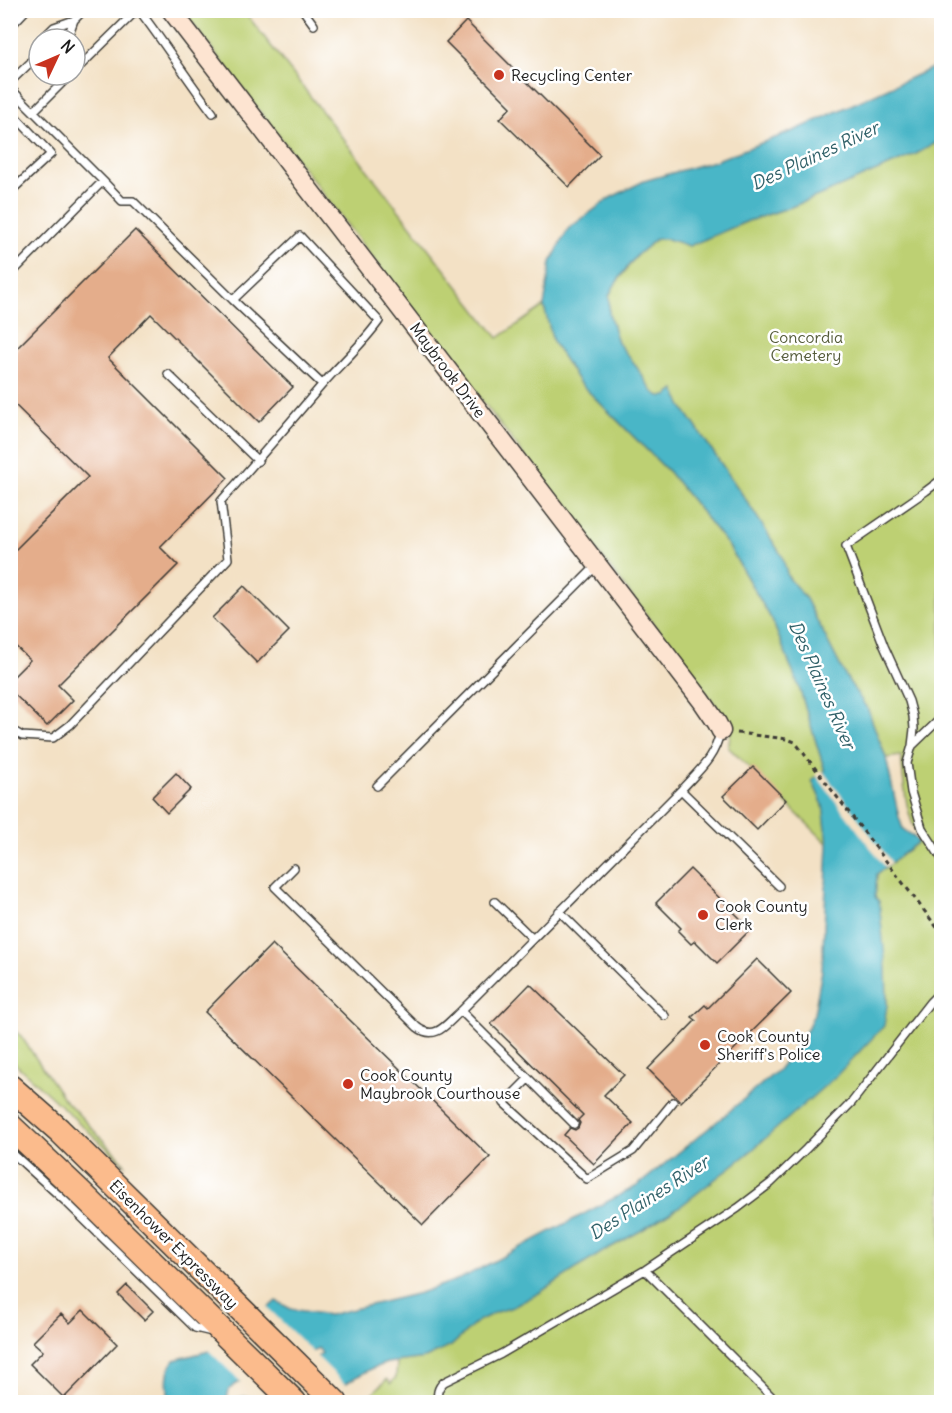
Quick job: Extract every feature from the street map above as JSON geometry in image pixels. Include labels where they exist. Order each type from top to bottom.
[{"type":"highway","name":"Eisenhower Expressway","points":[[10,1087],[58,1130],[335,1402]]},
{"type":"highway","name":"Eisenhower Expressway","points":[[10,1126],[87,1198],[294,1402]]},
{"type":"street","name":"Maybrook Drive","points":[[171,10],[702,701],[721,731]]},
{"type":"lane","points":[[10,27],[26,10]]},
{"type":"lane","points":[[71,27],[74,20],[84,10]]},
{"type":"lane","points":[[87,59],[138,10],[213,113]]},
{"type":"lane","points":[[303,10],[314,25]]},
{"type":"lane","points":[[54,27],[74,20]]},
{"type":"lane","points":[[11,80],[27,67]]},
{"type":"lane","points":[[34,111],[58,87]]},
{"type":"lane","points":[[10,88],[122,201],[133,201],[322,384]]},
{"type":"lane","points":[[10,111],[51,154],[10,192]]},
{"type":"lane","points":[[10,274],[103,181]]},
{"type":"lane","points":[[10,729],[22,736],[52,738],[69,725],[228,559],[221,501],[379,321],[300,236],[233,300]]},
{"type":"lane","points":[[168,374],[258,460]]},
{"type":"lane","points":[[942,479],[846,546],[884,645],[909,701],[914,729],[907,763],[913,800],[922,828],[942,859]]},
{"type":"lane","points":[[377,786],[597,565]]},
{"type":"lane","points":[[912,746],[942,717]]},
{"type":"lane","points":[[294,868],[275,887],[423,1032],[436,1032],[461,1011],[681,790],[714,752],[721,731]]},
{"type":"lane","points":[[681,790],[779,886]]},
{"type":"lane","points":[[495,902],[532,938]]},
{"type":"lane","points":[[559,911],[664,1016]]},
{"type":"lane","points":[[438,1402],[439,1386],[444,1382],[501,1354],[645,1270],[738,1208],[771,1183],[852,1102],[930,1002],[937,995],[942,995]]},
{"type":"lane","points":[[461,1011],[574,1124]]},
{"type":"lane","points":[[528,1078],[504,1103],[586,1179],[633,1151],[673,1102]]},
{"type":"lane","points":[[10,1151],[195,1328],[225,1335]]},
{"type":"lane","points":[[645,1270],[777,1402]]},
{"type":"path","points":[[721,731],[794,740],[942,934]]},
{"type":"green space","points":[[183,11],[244,11],[498,338],[544,306],[553,342],[579,382],[669,472],[728,545],[772,620],[799,687],[825,771],[812,781],[823,805],[828,844],[728,747],[730,734],[727,720]]},
{"type":"green space","name":"Concordia Cemetery","points":[[941,140],[941,1402],[364,1402],[387,1379],[391,1383],[396,1377],[397,1362],[425,1358],[451,1346],[478,1321],[513,1307],[682,1205],[751,1151],[887,1005],[886,969],[875,897],[877,874],[921,840],[908,810],[901,756],[886,758],[868,710],[846,677],[806,599],[788,577],[782,556],[681,405],[675,390],[667,396],[659,396],[652,391],[618,343],[609,313],[609,296],[637,255],[656,239],[668,239],[689,246],[748,221],[791,207],[916,154]]},
{"type":"green space","points":[[11,1028],[21,1036],[63,1098],[126,1166],[11,1060]]},
{"type":"water","name":"Des Plaines River","points":[[941,64],[941,140],[916,154],[830,191],[748,221],[689,246],[668,239],[656,239],[637,255],[614,286],[609,296],[609,313],[618,343],[652,391],[659,396],[667,396],[675,390],[681,405],[782,556],[788,577],[806,599],[846,677],[868,710],[886,758],[903,829],[918,842],[877,874],[875,897],[879,901],[886,969],[887,1005],[884,1026],[836,1076],[751,1151],[682,1205],[539,1293],[513,1307],[478,1321],[451,1346],[425,1358],[387,1363],[373,1368],[316,1402],[165,1402],[169,1400],[168,1374],[174,1360],[209,1351],[276,1301],[291,1309],[329,1315],[420,1293],[462,1278],[637,1186],[778,1070],[804,1035],[814,1014],[822,970],[828,844],[823,805],[812,780],[825,771],[799,687],[772,620],[728,545],[669,472],[579,382],[553,342],[544,306],[551,262],[568,229],[610,198],[644,181],[714,161],[796,130]],"holes":[[[318,1348],[322,1353],[256,1400],[248,1397],[227,1398],[233,1386],[264,1365],[311,1353]]]},
{"type":"pier","points":[[822,770],[892,863],[885,867],[815,774]]},
{"type":"pier","points":[[267,1307],[347,1386],[321,1402],[262,1402],[256,1396],[312,1356],[293,1356],[266,1368],[242,1383],[207,1349]]},
{"type":"building","name":"Recycling Center","points":[[466,21],[600,155],[569,187],[500,119],[511,107],[446,42]]},
{"type":"building","points":[[135,230],[293,387],[259,422],[151,314],[108,358],[228,478],[160,547],[178,565],[58,685],[73,700],[47,726],[10,690],[10,680],[30,660],[10,641],[10,555],[88,477],[10,400],[10,355]]},
{"type":"building","points":[[244,586],[289,631],[257,663],[212,618]]},
{"type":"building","points":[[753,767],[786,800],[757,830],[723,796]]},
{"type":"building","points":[[176,773],[191,789],[167,813],[152,797]]},
{"type":"building","name":"Cook County Clerk","points":[[690,869],[751,929],[717,963],[695,941],[691,944],[678,931],[681,928],[656,903]]},
{"type":"building","name":"Cook County Maybrook Courthouse","points":[[272,944],[490,1157],[423,1225],[205,1012]]},
{"type":"building","name":"Cook County Sheriff's Police","points":[[757,959],[791,993],[681,1102],[648,1069],[696,1020],[692,1017],[705,1005],[708,1008]]},
{"type":"building","points":[[530,984],[624,1075],[604,1095],[633,1123],[594,1164],[564,1135],[570,1128],[575,1130],[578,1128],[580,1123],[578,1120],[583,1115],[491,1024]]},
{"type":"building","points":[[127,1285],[153,1311],[144,1320],[118,1294]]},
{"type":"building","points":[[83,1310],[117,1344],[64,1398],[30,1364],[43,1351],[33,1342],[61,1314],[70,1323]]},
{"type":"place","name":"Recycling Center","points":[[499,75]]},
{"type":"place","name":"Cook County Clerk","points":[[703,915]]},
{"type":"place","name":"Cook County Sheriff's Police","points":[[705,1045]]},
{"type":"place","name":"Cook County Maybrook Courthouse","points":[[348,1084]]}]
